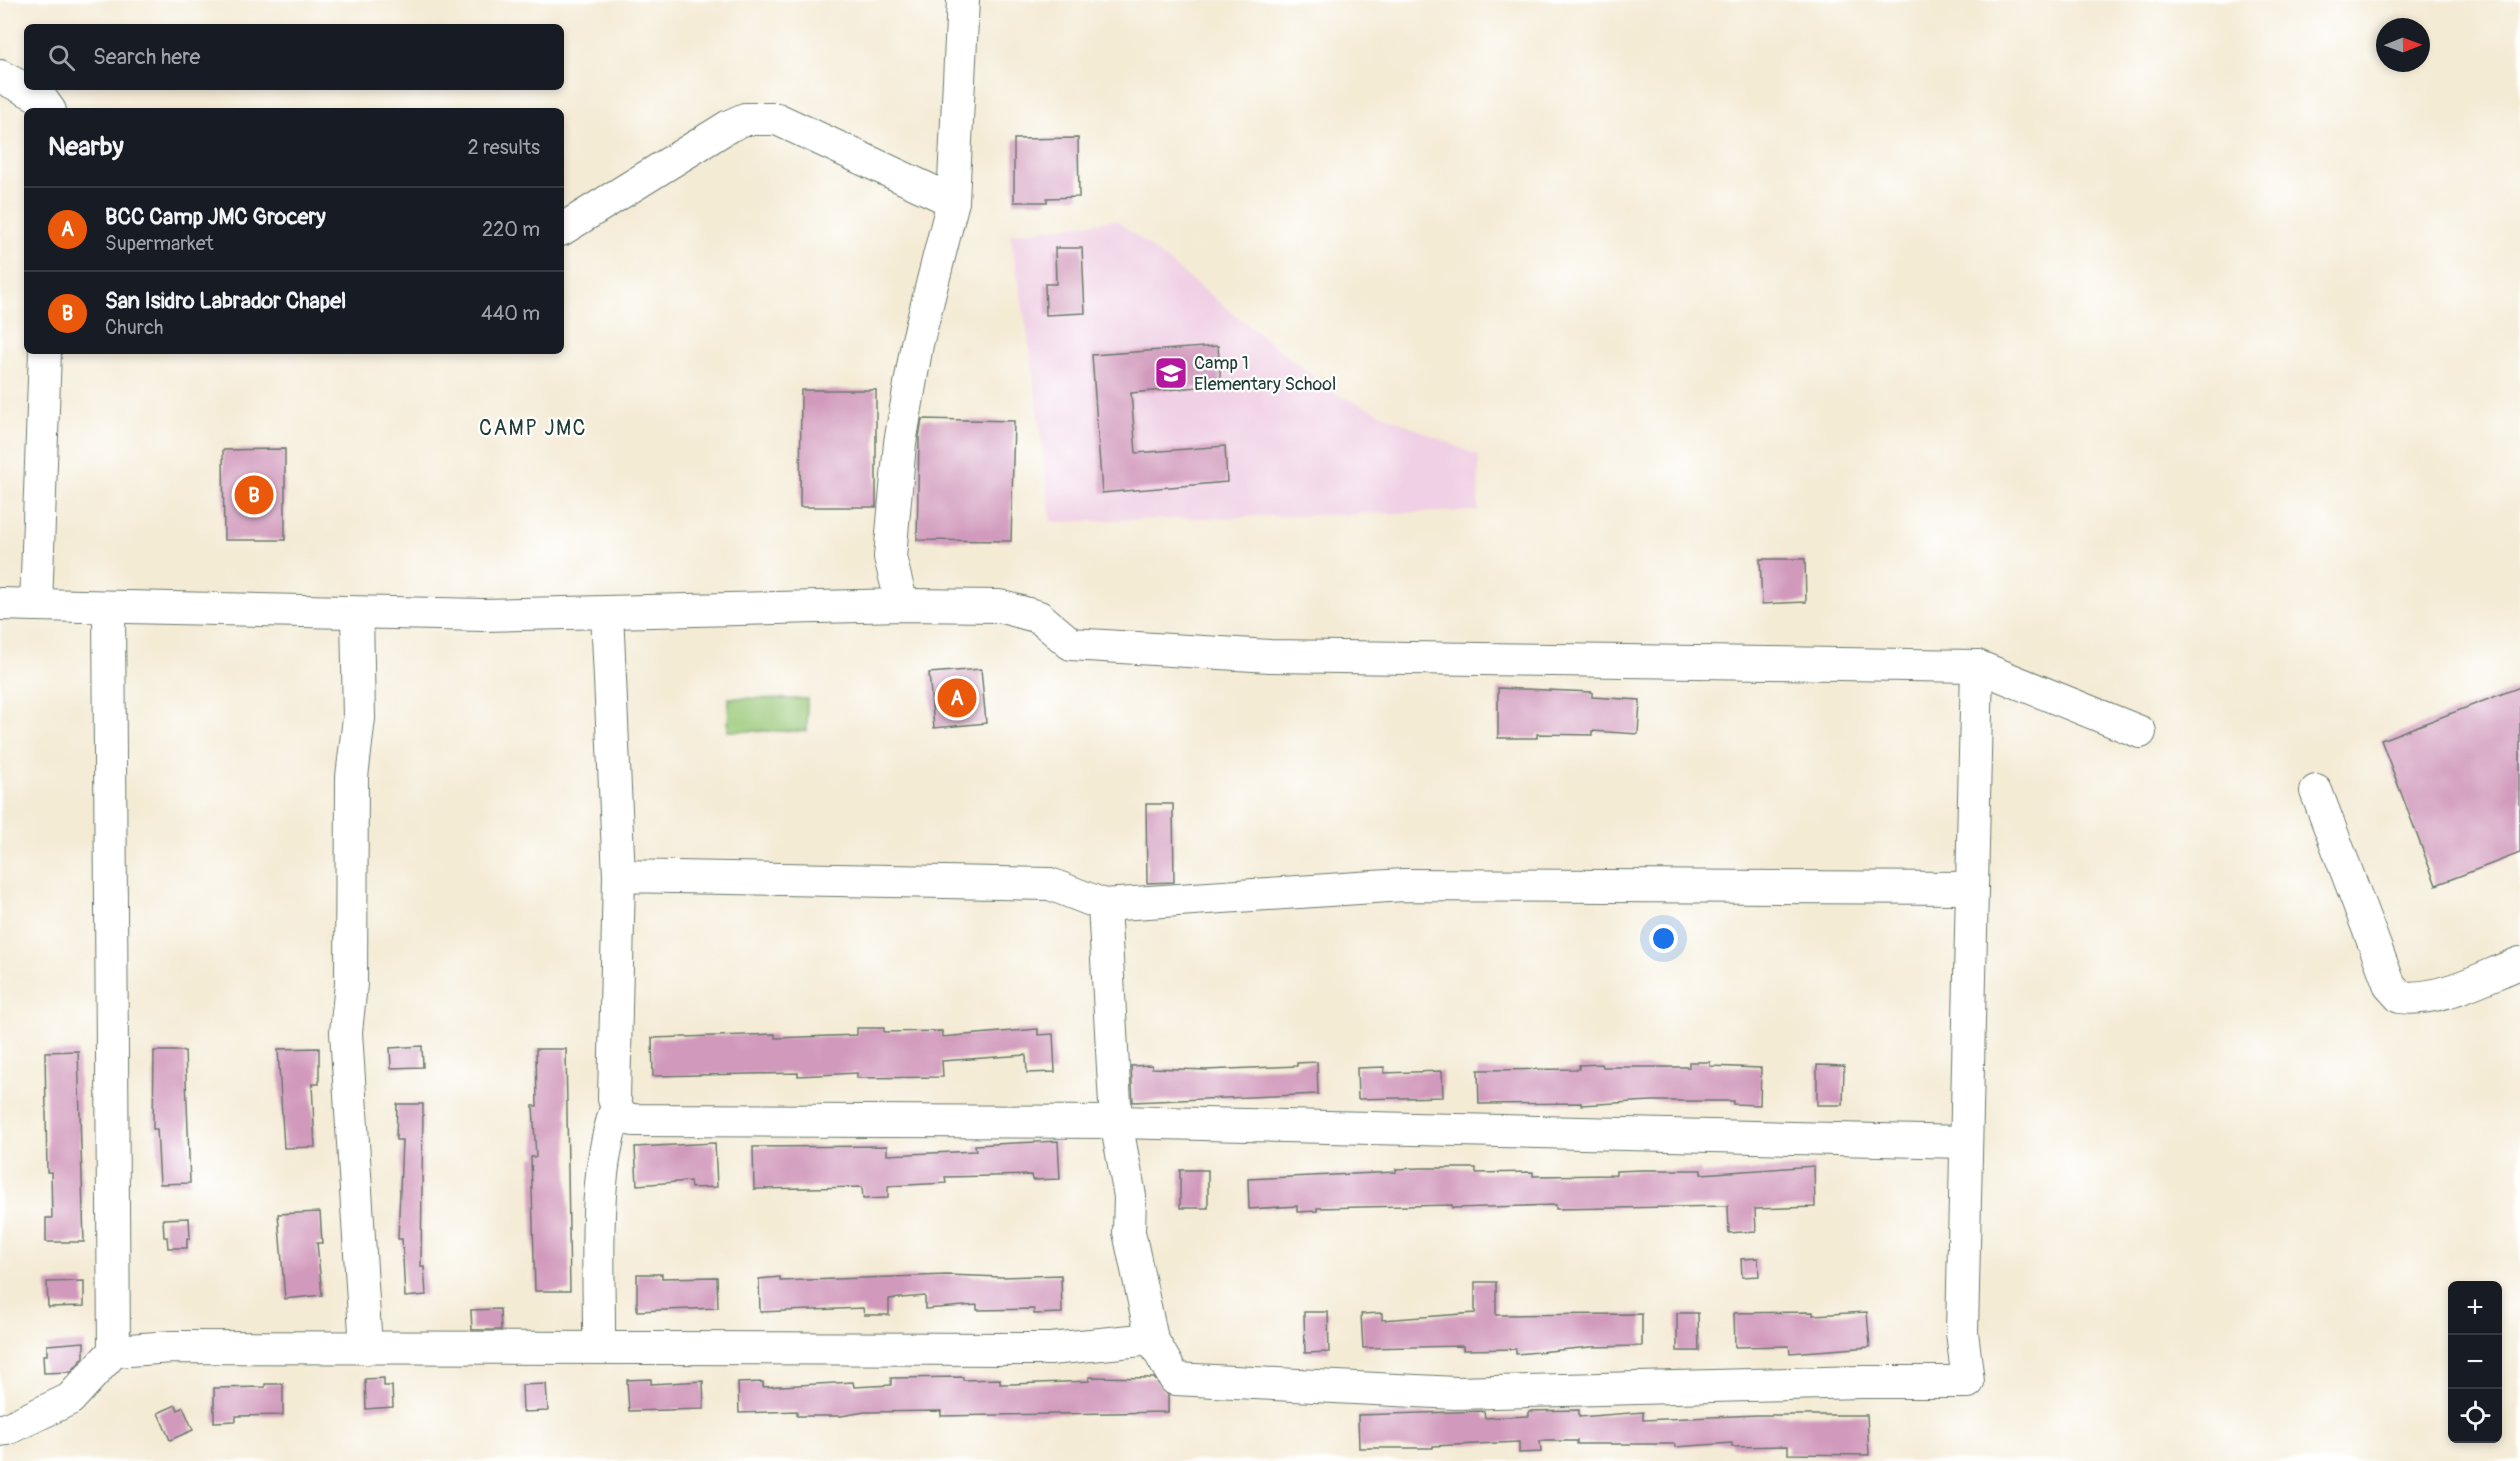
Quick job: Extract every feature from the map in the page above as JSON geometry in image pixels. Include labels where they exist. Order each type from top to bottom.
[{"type":"street","points":[[902,605],[890,558],[900,443],[917,344],[953,201],[963,0]]},
{"type":"street","points":[[0,76],[24,89]]},
{"type":"street","points":[[27,90],[40,97],[48,108]]},
{"type":"street","points":[[564,228],[729,126],[759,118],[777,119],[953,201]]},
{"type":"street","points":[[36,605],[45,354]]},
{"type":"street","points":[[0,604],[483,615],[902,605],[999,606],[1039,617],[1071,644],[1223,653],[1977,666],[2140,732]]},
{"type":"street","points":[[0,1430],[7,1430],[70,1399],[114,1351],[109,608]]},
{"type":"street","points":[[357,613],[359,718],[352,777],[351,984],[346,1032],[366,1348]]},
{"type":"street","points":[[607,613],[619,876],[614,1099],[621,1117],[633,1120],[1116,1122],[1965,1142]]},
{"type":"street","points":[[1104,904],[1116,1122],[1130,1196],[1129,1232],[1152,1339],[1175,1379],[1456,1393],[1860,1382],[1968,1382],[1962,1332],[1977,666]]},
{"type":"street","points":[[2316,791],[2390,986],[2400,997],[2415,999],[2432,996],[2520,963]]},
{"type":"street","points":[[619,876],[1050,884],[1104,904],[1403,885],[1972,888]]},
{"type":"street","points":[[599,1348],[601,1180],[608,1132],[616,1109]]},
{"type":"street","points":[[114,1351],[172,1347],[1050,1349],[1152,1339]]},
{"type":"shaded area","name":"Camp 1 Elementary School","points":[[1116,220],[1332,392],[1479,456],[1478,511],[1051,522],[1031,354],[1010,234]]},
{"type":"green space","points":[[729,698],[807,699],[807,731],[728,731]]},
{"type":"building","points":[[1078,138],[1079,197],[1047,198],[1047,202],[1014,202],[1014,139]]},
{"type":"building","points":[[1055,248],[1082,248],[1085,313],[1046,315],[1045,284],[1056,284]]},
{"type":"building","points":[[1218,346],[1221,385],[1131,393],[1136,453],[1225,446],[1227,482],[1102,493],[1092,355]]},
{"type":"building","points":[[801,390],[876,390],[876,507],[800,507]]},
{"type":"building","points":[[922,419],[1014,421],[1011,541],[917,540],[919,437]]},
{"type":"building","points":[[285,449],[285,540],[224,540],[223,450]]},
{"type":"building","points":[[1760,559],[1805,559],[1806,602],[1762,604]]},
{"type":"building","points":[[981,669],[986,723],[934,728],[929,673]]},
{"type":"building","points":[[2520,687],[2520,853],[2436,885],[2381,740]]},
{"type":"building","points":[[1498,688],[1592,692],[1592,697],[1640,700],[1638,734],[1592,731],[1592,735],[1537,734],[1537,738],[1498,738]]},
{"type":"building","points":[[1146,804],[1173,804],[1174,882],[1147,883]]},
{"type":"building","points":[[857,1028],[884,1028],[884,1032],[942,1031],[942,1037],[1038,1029],[1038,1035],[1053,1034],[1055,1072],[1027,1073],[1026,1055],[942,1061],[943,1077],[857,1078],[857,1073],[798,1076],[798,1073],[653,1076],[652,1038],[775,1034],[775,1038],[857,1035]]},
{"type":"building","points":[[422,1046],[423,1067],[391,1068],[390,1048]]},
{"type":"building","points":[[319,1048],[319,1084],[312,1084],[315,1147],[284,1148],[278,1049]]},
{"type":"building","points":[[536,1049],[566,1049],[570,1291],[535,1291],[531,1157],[536,1157],[533,1106],[537,1106]]},
{"type":"building","points":[[78,1051],[84,1242],[46,1242],[46,1218],[52,1218],[51,1172],[47,1172],[45,1052]]},
{"type":"building","points":[[154,1051],[185,1051],[190,1183],[160,1184],[157,1129],[153,1129]]},
{"type":"building","points":[[1317,1062],[1318,1094],[1133,1102],[1131,1066],[1152,1065],[1152,1068],[1206,1070],[1297,1066],[1297,1063]]},
{"type":"building","points":[[1689,1062],[1710,1062],[1710,1066],[1761,1068],[1760,1105],[1733,1104],[1733,1101],[1651,1101],[1581,1105],[1581,1103],[1479,1104],[1478,1070],[1579,1069],[1579,1065],[1602,1064],[1603,1067],[1689,1067]]},
{"type":"building","points":[[1817,1065],[1844,1066],[1843,1105],[1817,1105]]},
{"type":"building","points":[[1384,1067],[1384,1073],[1442,1071],[1443,1097],[1358,1099],[1357,1068]]},
{"type":"building","points":[[397,1104],[423,1104],[421,1267],[424,1266],[426,1295],[405,1297],[402,1239],[398,1239],[402,1140],[396,1140]]},
{"type":"building","points":[[1058,1141],[1060,1179],[1032,1180],[1031,1175],[945,1177],[946,1183],[888,1186],[888,1198],[863,1199],[862,1187],[754,1189],[753,1147],[887,1146],[887,1155],[976,1151],[975,1145]]},
{"type":"building","points":[[715,1143],[717,1187],[691,1188],[690,1181],[637,1185],[635,1147]]},
{"type":"building","points":[[1814,1166],[1815,1207],[1755,1209],[1756,1231],[1729,1233],[1728,1206],[1556,1209],[1556,1205],[1452,1208],[1452,1205],[1317,1208],[1317,1211],[1297,1212],[1297,1206],[1249,1209],[1248,1179],[1396,1172],[1396,1169],[1421,1168],[1476,1168],[1476,1173],[1533,1172],[1533,1176],[1616,1175],[1616,1171],[1642,1170],[1701,1170],[1701,1174]]},
{"type":"building","points":[[1180,1170],[1208,1170],[1208,1208],[1180,1208]]},
{"type":"building","points":[[320,1212],[322,1243],[317,1243],[322,1295],[285,1299],[278,1214]]},
{"type":"building","points":[[189,1218],[190,1238],[187,1238],[187,1248],[168,1248],[167,1237],[164,1237],[163,1219]]},
{"type":"building","points":[[1758,1258],[1759,1276],[1742,1277],[1741,1259]]},
{"type":"building","points":[[637,1274],[662,1274],[662,1278],[717,1277],[718,1308],[637,1311]]},
{"type":"building","points":[[947,1275],[1002,1277],[1061,1275],[1062,1313],[1034,1314],[1034,1309],[977,1310],[977,1305],[925,1309],[925,1296],[889,1299],[889,1315],[864,1315],[863,1308],[760,1312],[759,1279],[780,1277],[780,1281]]},
{"type":"building","points":[[84,1281],[84,1306],[48,1307],[47,1282]]},
{"type":"building","points":[[1475,1282],[1496,1282],[1496,1315],[1642,1314],[1642,1346],[1591,1347],[1516,1354],[1516,1349],[1463,1350],[1463,1346],[1363,1348],[1361,1314],[1382,1313],[1382,1320],[1475,1313]]},
{"type":"building","points":[[500,1309],[501,1330],[472,1330],[471,1310]]},
{"type":"building","points":[[1304,1312],[1328,1312],[1329,1352],[1305,1353]]},
{"type":"building","points":[[1813,1312],[1813,1315],[1867,1312],[1870,1347],[1790,1353],[1789,1346],[1735,1347],[1734,1313]]},
{"type":"building","points":[[1677,1313],[1698,1313],[1699,1351],[1677,1351]]},
{"type":"building","points":[[84,1342],[84,1357],[71,1372],[44,1373],[43,1355],[47,1355],[47,1345]]},
{"type":"building","points":[[963,1377],[963,1380],[1000,1379],[1000,1384],[1089,1381],[1089,1377],[1154,1378],[1168,1395],[1168,1412],[941,1416],[941,1411],[865,1412],[841,1416],[797,1416],[797,1411],[739,1413],[738,1383],[763,1382],[763,1387],[853,1382],[854,1387],[891,1385],[891,1378]]},
{"type":"building","points":[[384,1378],[384,1386],[392,1386],[393,1407],[366,1409],[365,1379]]},
{"type":"building","points":[[651,1379],[651,1384],[703,1381],[704,1409],[629,1411],[627,1380]]},
{"type":"building","points":[[265,1384],[283,1384],[283,1415],[236,1416],[236,1421],[214,1422],[214,1388],[265,1387]]},
{"type":"building","points":[[546,1384],[548,1411],[523,1412],[522,1385]]},
{"type":"building","points":[[176,1405],[178,1410],[183,1407],[193,1430],[170,1440],[158,1413]]},
{"type":"building","points":[[1579,1410],[1579,1417],[1643,1412],[1643,1420],[1757,1415],[1867,1415],[1869,1455],[1788,1454],[1788,1446],[1732,1447],[1732,1443],[1675,1447],[1675,1444],[1577,1444],[1577,1441],[1540,1441],[1541,1452],[1519,1453],[1519,1442],[1433,1446],[1433,1448],[1359,1448],[1358,1415],[1484,1411],[1485,1418],[1529,1416],[1529,1411]]},
{"type":"place","name":"Camp 1 Elementary School","points":[[1171,373]]},
{"type":"place","name":"San Isidro Labrador Chapel","points":[[254,495]]},
{"type":"place","name":"BCC Camp JMC Grocery","points":[[957,698]]},
{"type":"district","name":"CAMP JMC","points":[[533,428]]}]
